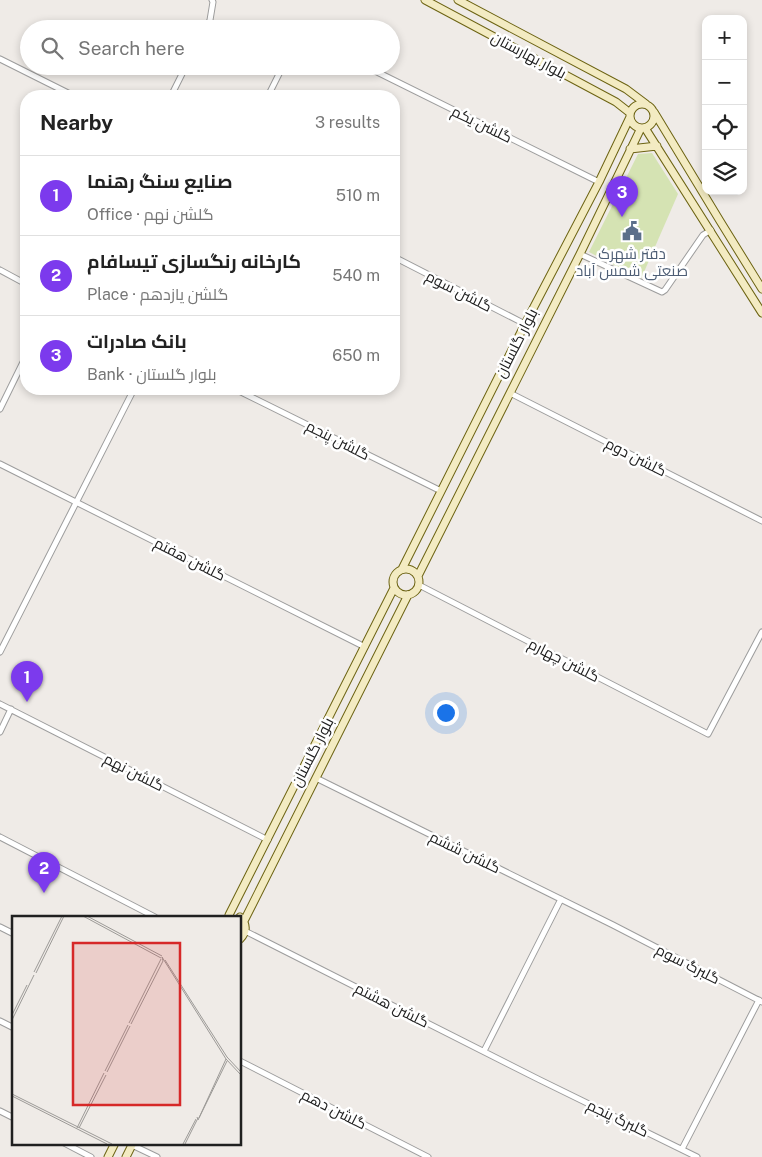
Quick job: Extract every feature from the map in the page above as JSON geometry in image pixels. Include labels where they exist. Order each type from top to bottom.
[{"type":"street","points":[[210,20],[212,0]]},
{"type":"street","name":"بلوار بهارستان","points":[[425,0],[616,102],[630,115]]},
{"type":"street","name":"بلوار بهارستان","points":[[458,0],[626,90],[646,104]]},
{"type":"street","points":[[0,59],[20,69]]},
{"type":"street","points":[[32,75],[62,90]]},
{"type":"street","points":[[174,90],[182,75]]},
{"type":"street","points":[[271,90],[278,75]]},
{"type":"street","name":"گلشن یکم","points":[[383,75],[598,182]]},
{"type":"street","points":[[762,289],[653,108],[642,103],[635,106],[630,115],[634,125],[643,128],[657,146],[762,313]]},
{"type":"street","points":[[643,128],[652,123],[655,116],[654,112]]},
{"type":"street","name":"بلوار گلستان","points":[[402,569],[614,151],[630,115]]},
{"type":"street","name":"بلوار گلستان","points":[[418,576],[580,254],[630,149],[643,128]]},
{"type":"street","points":[[630,149],[657,146]]},
{"type":"street","points":[[614,151],[626,158]]},
{"type":"street","points":[[580,254],[662,292],[703,234],[711,230]]},
{"type":"street","name":"گلشن سوم","points":[[400,261],[525,324]]},
{"type":"street","points":[[0,270],[20,281]]},
{"type":"street","points":[[0,409],[20,368]]},
{"type":"street","name":"گلشن دوم","points":[[510,393],[762,521]]},
{"type":"street","points":[[0,652],[131,395]]},
{"type":"street","name":"گلشن پنجم","points":[[247,395],[440,491]]},
{"type":"street","name":"گلشن هفتم","points":[[0,464],[365,647]]},
{"type":"street","points":[[402,569],[410,569],[418,576],[419,585],[415,592],[408,595],[400,594],[394,588],[393,579],[402,569]]},
{"type":"street","name":"گلشن چهارم","points":[[419,585],[708,734],[762,632]]},
{"type":"street","name":"بلوار گلستان","points":[[227,916],[268,840],[394,588]]},
{"type":"street","name":"بلوار گلستان","points":[[241,919],[316,778],[408,595]]},
{"type":"street","name":"گلشن نهم","points":[[0,704],[268,840]]},
{"type":"street","points":[[0,732],[11,710]]},
{"type":"street","name":"گلشن ششم","points":[[316,778],[613,925]]},
{"type":"street","points":[[0,837],[153,916]]},
{"type":"street","points":[[484,1051],[561,899]]},
{"type":"street","points":[[241,919],[246,926],[241,938]]},
{"type":"street","name":"گلبرگ سوم","points":[[613,925],[760,1001]]},
{"type":"street","points":[[0,927],[12,933]]},
{"type":"street","name":"گلشن هشتم","points":[[245,931],[538,1078]]},
{"type":"street","points":[[682,1149],[760,1001]]},
{"type":"street","points":[[0,1021],[12,1027]]},
{"type":"street","name":"گلشن دهم","points":[[241,1062],[428,1157]]},
{"type":"street","name":"گلبرگ پنجم","points":[[538,1078],[697,1157]]},
{"type":"street","points":[[0,1111],[12,1117]]},
{"type":"street","points":[[66,1144],[91,1157]]},
{"type":"street","points":[[108,1157],[114,1144]]},
{"type":"street","points":[[126,1157],[133,1144],[157,1157]]},
{"type":"green space","points":[[652,153],[678,194],[641,279],[589,252],[638,154]]},
{"type":"place","name":"بانک صادرات","points":[[622,217]]},
{"type":"place","name":"دفتر شهرک صنعتی شمس آباد","points":[[632,231]]},
{"type":"place","name":"صنایع سنگ رهنما","points":[[27,702]]},
{"type":"place","name":"کارخانه رنگسازی تیسافام","points":[[44,893]]}]
